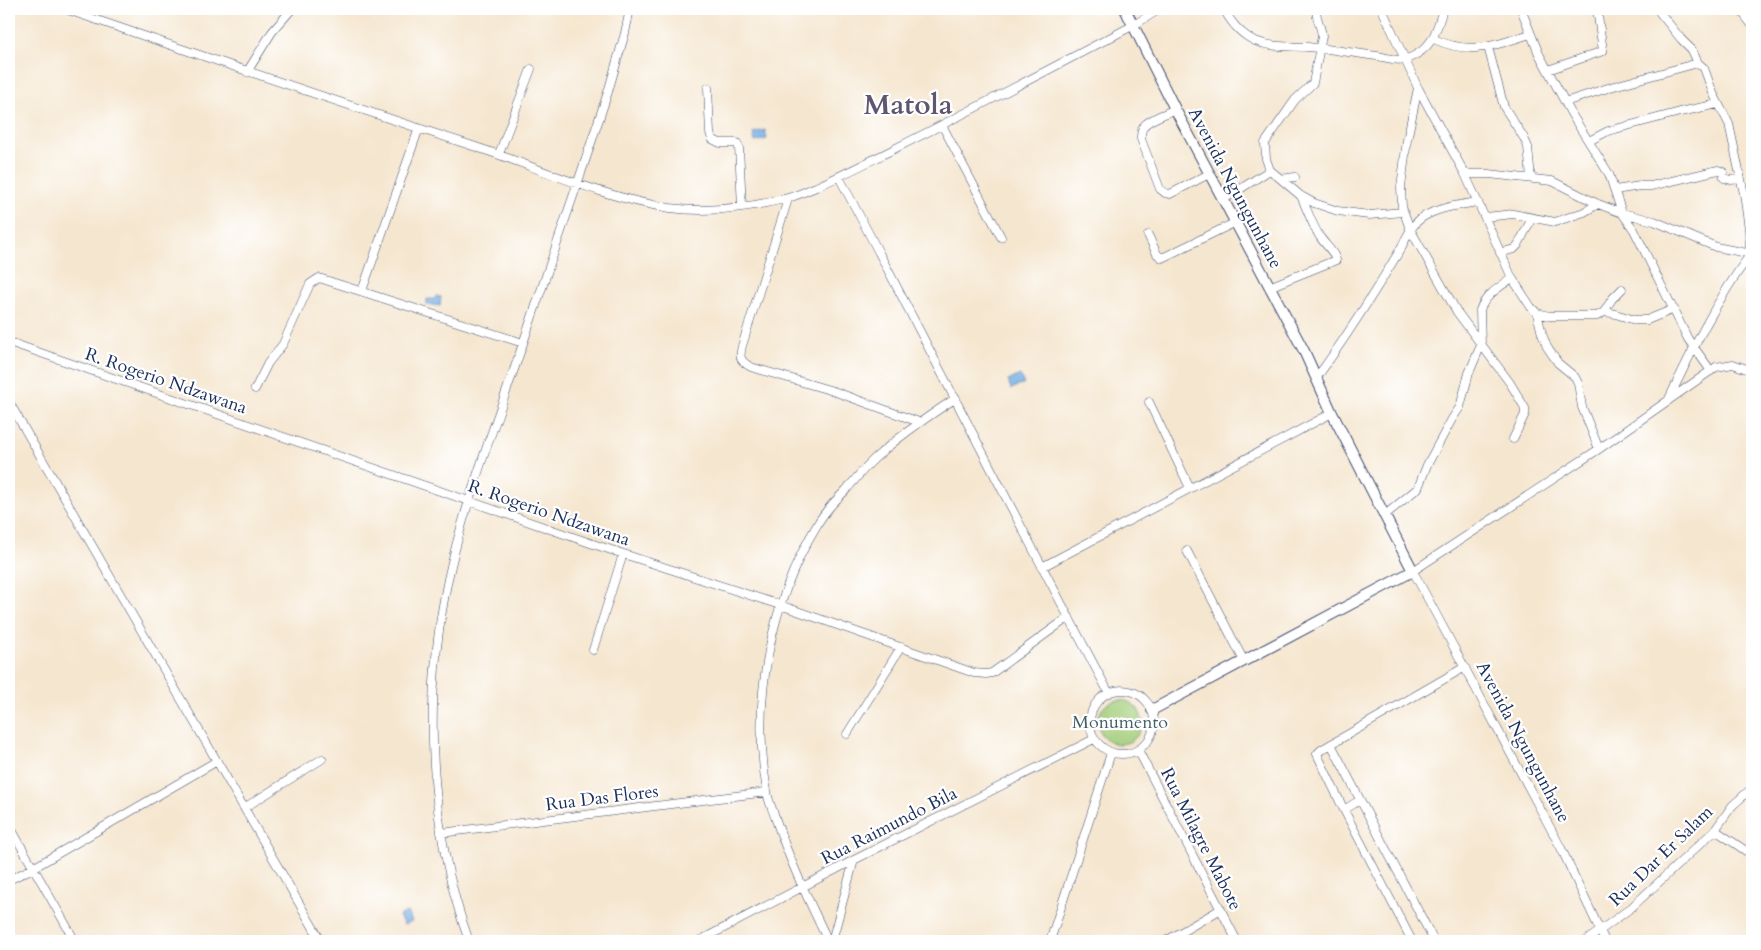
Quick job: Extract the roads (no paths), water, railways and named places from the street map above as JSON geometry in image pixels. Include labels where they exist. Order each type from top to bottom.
[{"type":"street","points":[[65,9],[631,200],[671,208],[701,210],[742,207],[788,198],[839,177],[1134,25],[1160,9]]},
{"type":"street","points":[[247,72],[272,32],[292,9]]},
{"type":"street","points":[[469,941],[456,901],[441,833],[435,778],[433,742],[436,662],[441,615],[448,579],[469,501],[608,92],[630,9]]},
{"type":"street","name":"Avenida Ngungunhane","points":[[1125,9],[1209,174],[1304,351],[1332,413],[1414,571],[1561,848],[1605,941]]},
{"type":"street","points":[[1224,9],[1235,27],[1245,36],[1255,41],[1284,47],[1310,47],[1405,60],[1421,51],[1434,39],[1443,9]]},
{"type":"street","points":[[1316,9],[1317,20],[1322,32],[1313,83],[1295,100],[1265,143],[1266,159],[1270,170],[1301,196],[1314,203],[1338,211],[1369,215],[1403,212]]},
{"type":"street","points":[[1382,9],[1418,88],[1486,217],[1512,278],[1531,307],[1537,313],[1549,316],[1596,316],[1604,312],[1612,299],[1622,289]]},
{"type":"street","points":[[1521,9],[1530,34],[1565,102],[1609,174],[1622,213],[1634,230],[1693,348],[1711,371]]},
{"type":"street","points":[[1548,70],[1602,52],[1597,9]]},
{"type":"street","points":[[1657,9],[1692,50],[1698,63],[1704,68],[1712,93],[1729,124],[1741,179],[1752,256],[1727,287],[1693,348],[1668,402]]},
{"type":"street","points":[[1740,9],[1752,25]]},
{"type":"street","points":[[1434,39],[1460,48],[1488,47],[1530,34]]},
{"type":"street","points":[[1488,47],[1504,107],[1528,147],[1531,178]]},
{"type":"street","points":[[1565,102],[1614,86],[1698,63]]},
{"type":"street","points":[[499,154],[531,68]]},
{"type":"street","points":[[708,88],[710,133],[712,139],[720,143],[737,143],[739,147],[742,207]]},
{"type":"street","points":[[1418,88],[1404,162],[1401,195],[1403,212],[1410,229],[1456,312],[1510,383],[1525,408],[1525,414],[1513,440]]},
{"type":"street","points":[[1589,140],[1608,131],[1718,104]]},
{"type":"street","points":[[1175,109],[1148,122],[1141,132],[1141,139],[1160,189],[1170,194],[1209,174]]},
{"type":"street","points":[[942,125],[1001,237]]},
{"type":"street","points":[[362,291],[419,128]]},
{"type":"street","points":[[1223,200],[1270,170]]},
{"type":"street","points":[[1615,190],[1651,186],[1718,170],[1723,172],[1726,179],[1741,179]]},
{"type":"street","points":[[1465,174],[1479,173],[1552,182],[1622,213],[1654,221],[1716,247],[1752,256]]},
{"type":"street","points":[[839,177],[1109,693]]},
{"type":"street","points":[[1281,179],[1295,177]]},
{"type":"street","points":[[1269,287],[1336,260],[1335,256],[1320,238],[1301,196]]},
{"type":"street","points":[[788,198],[739,356],[740,360],[751,367],[833,392],[919,422]]},
{"type":"street","points":[[1317,377],[1398,254],[1410,229],[1431,213],[1478,202]]},
{"type":"street","points":[[1486,217],[1512,214],[1555,222],[1584,212],[1598,204]]},
{"type":"street","points":[[1500,253],[1514,250],[1532,218]]},
{"type":"street","points":[[1148,235],[1157,254],[1162,258],[1236,222]]},
{"type":"street","points":[[255,389],[268,363],[283,344],[310,284],[319,278],[523,343]]},
{"type":"street","points":[[1385,515],[1418,488],[1427,465],[1460,407],[1469,373],[1482,345],[1480,310],[1482,305],[1486,299],[1512,278]]},
{"type":"street","points":[[1604,312],[1629,319],[1647,320],[1674,309]]},
{"type":"street","points":[[1537,313],[1547,347],[1558,363],[1575,377],[1578,383],[1582,407],[1599,449]]},
{"type":"street","name":"R. Rogerio Ndzawana","points":[[9,342],[974,673],[992,673],[1069,617]]},
{"type":"street","points":[[1152,710],[1414,571],[1599,449],[1716,367],[1733,364],[1752,369]]},
{"type":"street","points":[[830,941],[802,887],[784,844],[767,792],[762,710],[764,676],[780,605],[817,524],[831,506],[873,460],[919,422],[956,398]]},
{"type":"street","points":[[9,402],[322,941]]},
{"type":"street","points":[[1149,402],[1190,488]]},
{"type":"street","points":[[1042,567],[1332,413]]},
{"type":"street","points":[[1187,551],[1244,661]]},
{"type":"street","points":[[593,650],[623,554]]},
{"type":"street","points":[[847,734],[901,647]]},
{"type":"street","points":[[1412,941],[1317,754],[1331,744],[1466,667]]},
{"type":"street","points":[[1119,690],[1132,692],[1144,699],[1152,710],[1154,728],[1151,737],[1146,744],[1130,754],[1111,753],[1094,739],[1091,730],[1091,712],[1101,697],[1109,693],[1119,690]]},
{"type":"street","name":"Rua Raimundo Bila","points":[[699,941],[854,860],[1094,739]]},
{"type":"street","points":[[1331,744],[1434,941]]},
{"type":"street","name":"Rua Milagre Mabote","points":[[1138,750],[1237,941]]},
{"type":"street","points":[[1050,941],[1111,753]]},
{"type":"street","points":[[244,808],[322,759]]},
{"type":"street","points":[[9,880],[33,868],[217,761]]},
{"type":"street","name":"Rua Dar Er Salam","points":[[1586,941],[1632,907],[1714,830],[1732,806],[1752,788]]},
{"type":"street","name":"Rua Das Flores","points":[[441,833],[767,792]]},
{"type":"street","points":[[1344,810],[1360,800]]},
{"type":"street","points":[[9,825],[75,941]]},
{"type":"street","points":[[1714,830],[1752,855]]},
{"type":"street","points":[[830,941],[854,860]]},
{"type":"street","points":[[1166,941],[1221,910]]},
{"type":"water","points":[[765,130],[767,139],[755,142],[753,133]]},
{"type":"water","points":[[436,296],[441,297],[440,306],[427,304],[427,299],[435,299]]},
{"type":"water","points":[[1020,375],[1024,384],[1011,389],[1008,381]]},
{"type":"water","points":[[407,912],[412,921],[404,925],[399,916]]},
{"type":"district","name":"Matola","points":[[908,105]]},
{"type":"park label","name":"Monumento","points":[[1120,722]]}]
